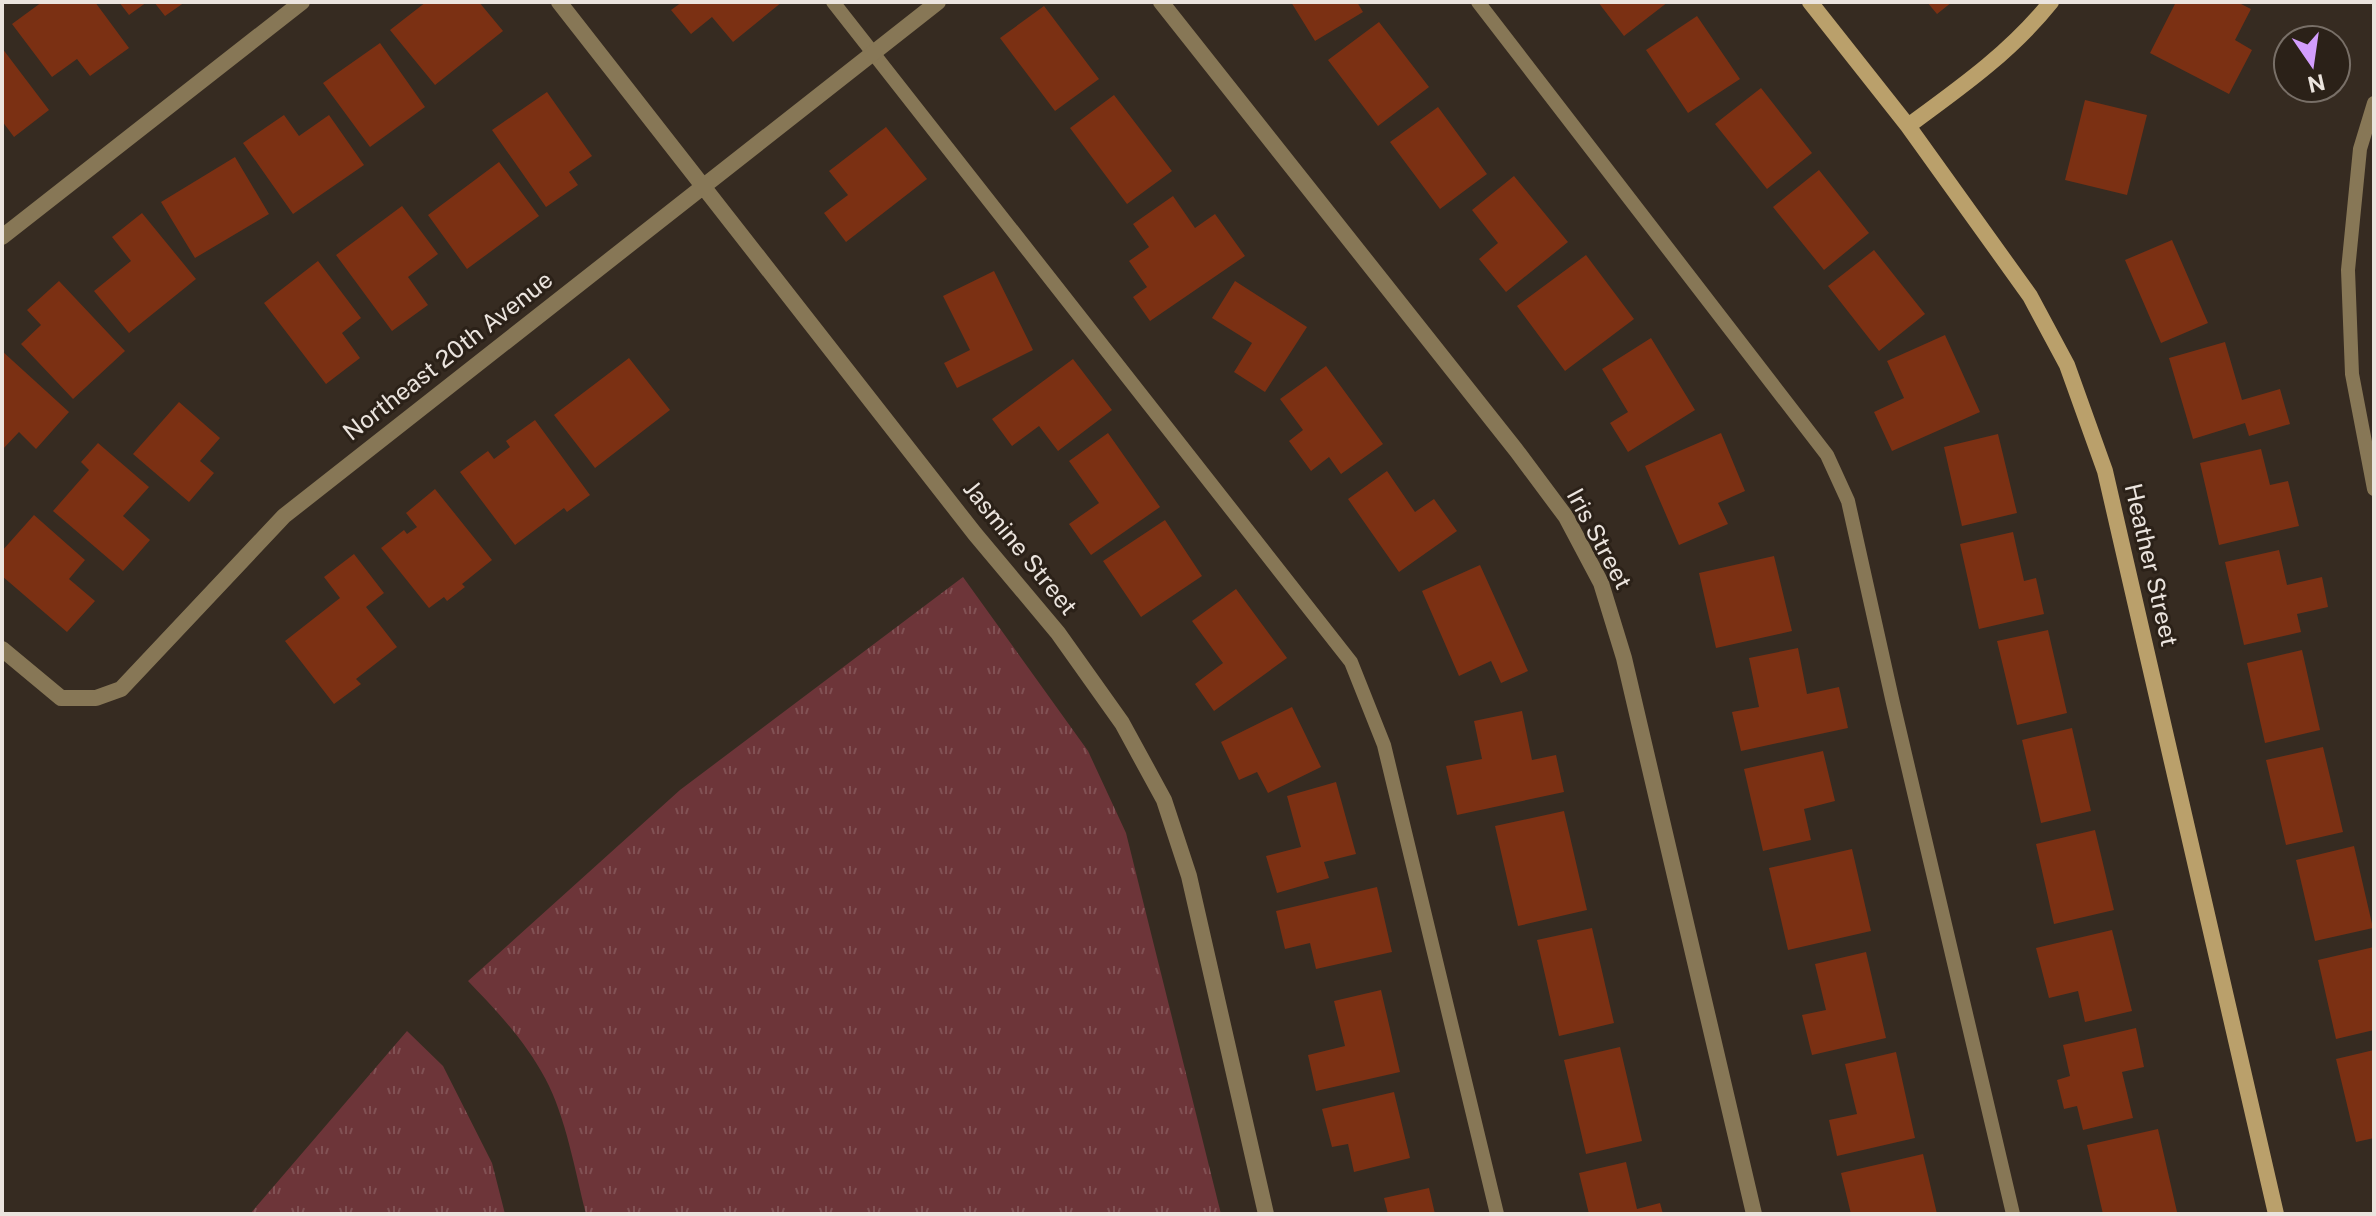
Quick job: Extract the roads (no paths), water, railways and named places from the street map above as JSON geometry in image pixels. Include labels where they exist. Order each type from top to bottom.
[{"type":"street","points":[[2,237],[302,2]]},
{"type":"street","name":"Jasmine Street","points":[[559,2],[975,534],[1058,633],[1122,723],[1164,800],[1189,876],[1266,1214]]},
{"type":"street","name":"Northeast 20th Avenue","points":[[2,649],[61,698],[96,698],[121,689],[284,516],[938,2]]},
{"type":"street","name":"Iris Street","points":[[1161,2],[1516,450],[1566,517],[1601,583],[1624,658],[1754,1214]]},
{"type":"street","name":"Heather Street","points":[[1810,2],[1908,126],[2030,296],[2067,365],[2105,471],[2276,1214]]},
{"type":"street","points":[[1908,126],[1973,79],[2016,41],[2051,2]]},
{"type":"lane","points":[[833,2],[1351,662],[1384,745],[1497,1214]]},
{"type":"lane","points":[[1478,2],[1827,455],[1848,501],[2013,1214]]},
{"type":"lane","points":[[2374,103],[2360,149],[2348,270],[2352,374],[2374,489]]}]
